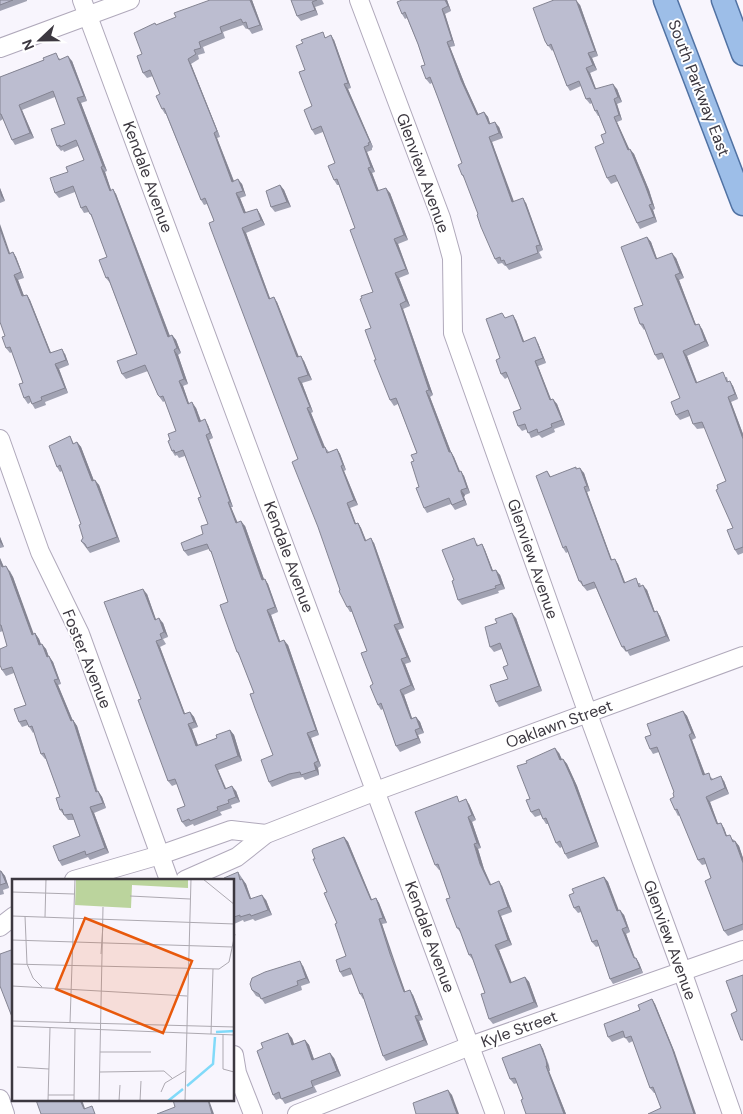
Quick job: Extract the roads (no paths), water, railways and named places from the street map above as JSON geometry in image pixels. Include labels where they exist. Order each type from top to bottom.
[{"type":"main road","name":"South Parkway East","points":[[665,0],[743,204]]},
{"type":"main road","points":[[723,0],[743,54]]},
{"type":"street","points":[[0,48],[85,8],[130,0]]},
{"type":"street","name":"Glenview Avenue","points":[[358,0],[441,218],[452,258],[453,333],[732,1114]]},
{"type":"street","name":"Kendale Avenue","points":[[85,8],[495,1114]]},
{"type":"street","name":"Foster Avenue","points":[[0,439],[40,552],[80,634],[169,879]]},
{"type":"street","name":"Oaklawn Street","points":[[266,834],[376,791],[743,656]]},
{"type":"street","points":[[77,879],[160,855],[231,830],[266,834]]},
{"type":"street","points":[[187,879],[237,857],[266,834]]},
{"type":"street","points":[[0,927],[12,918]]},
{"type":"street","name":"Kyle Street","points":[[297,1114],[470,1046],[743,950]]},
{"type":"street","points":[[235,1060],[253,1114]]},
{"type":"street","points":[[0,1099],[6,1114]]}]
